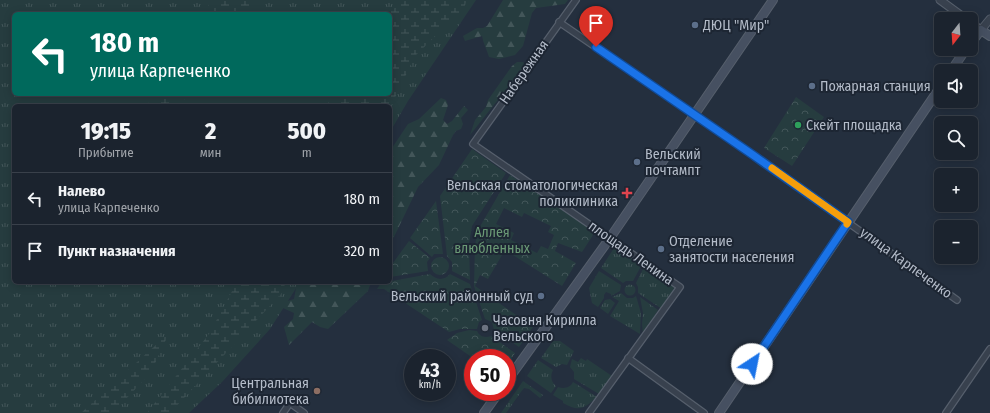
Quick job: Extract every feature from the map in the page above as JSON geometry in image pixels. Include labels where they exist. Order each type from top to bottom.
[{"type":"main road","points":[[516,369],[610,238],[773,0]]},
{"type":"main road","points":[[978,34],[981,30],[990,36]]},
{"type":"main road","points":[[719,413],[934,96]]},
{"type":"main road","points":[[484,413],[493,401]]},
{"type":"street","name":"Набережная","points":[[473,144],[576,0]]},
{"type":"street","points":[[940,0],[956,12]]},
{"type":"street","points":[[978,28],[981,30],[990,19]]},
{"type":"street","name":"улица Карпеченко","points":[[559,22],[694,114],[957,300]]},
{"type":"street","name":"площадь Ленина","points":[[473,144],[680,287],[589,413]]},
{"type":"street","points":[[946,413],[990,349]]},
{"type":"street","points":[[628,358],[704,413]]},
{"type":"street","points":[[282,413],[290,403],[304,413]]},
{"type":"green space","points":[[0,0],[476,0],[408,101],[392,129],[392,104],[12,104],[12,284],[299,284],[270,329],[222,382],[189,413],[0,413]]},
{"type":"green space","points":[[211,0],[257,0],[250,12],[207,12]]},
{"type":"green space","points":[[406,0],[467,0],[464,8],[415,56],[392,104],[329,104],[327,96],[392,96],[392,12],[389,12]]},
{"type":"green space","points":[[503,0],[568,0],[565,4],[536,8],[532,13],[523,46],[515,55],[499,59],[489,57],[482,36],[465,41],[463,36],[477,28],[487,26]]},
{"type":"green space","points":[[517,62],[523,62],[526,66],[520,81],[509,86],[470,135],[475,120],[486,107],[488,100],[512,66]]},
{"type":"green space","points":[[158,96],[188,96],[178,104],[147,104]]},
{"type":"green space","points":[[796,97],[824,117],[792,166],[764,148]]},
{"type":"green space","points":[[441,98],[446,100],[448,105],[443,120],[447,124],[452,121],[464,106],[468,110],[461,118],[463,124],[461,129],[456,131],[453,135],[439,165],[418,187],[392,238],[392,148],[408,124],[419,119]]},
{"type":"green space","name":"Аллея влюбленных","points":[[472,149],[506,173],[472,226],[469,244],[470,280],[452,271],[452,262],[447,256],[440,196]]},
{"type":"green space","name":"Аллея влюбленных","points":[[510,175],[595,232],[582,252],[558,243],[555,251],[576,263],[562,286],[505,250],[488,279],[480,275],[475,286],[533,327],[519,347],[494,330],[492,322],[485,319],[474,286],[475,245],[478,230]],"holes":[[[504,208],[522,217],[524,213],[551,226],[548,232],[554,235],[548,249],[541,246],[537,253],[511,240],[514,233],[496,224]]]},
{"type":"green space","name":"Аллея влюбленных","points":[[436,201],[443,254],[434,254],[432,257],[410,238]]},
{"type":"green space","name":"Аллея влюбленных","points":[[409,241],[430,258],[427,262],[428,271],[392,277],[392,264]]},
{"type":"green space","points":[[616,245],[636,259],[640,268],[633,281],[626,281],[623,283],[601,268]]},
{"type":"green space","name":"Аллея влюбленных","points":[[440,257],[446,260],[449,266],[446,272],[440,275],[434,272],[431,266],[434,260]]},
{"type":"green space","points":[[647,267],[674,286],[673,293],[662,309],[638,293],[636,283],[643,269]]},
{"type":"green space","points":[[599,271],[621,285],[620,291],[611,296],[611,294],[606,292],[598,307],[592,303],[589,288]]},
{"type":"green space","name":"Аллея влюбленных","points":[[430,274],[435,278],[443,279],[450,274],[470,284],[482,320],[479,322],[477,329],[460,329],[449,332],[384,289],[377,289],[380,284],[392,284],[392,281]]},
{"type":"green space","points":[[236,284],[285,284],[281,294],[170,413],[147,413],[209,334]]},
{"type":"green space","points":[[297,284],[370,284],[368,291],[328,329],[320,327],[312,322],[289,345],[284,327],[293,319],[294,313],[283,308],[284,302],[294,299]]},
{"type":"green space","points":[[630,284],[634,286],[636,290],[634,294],[630,296],[626,294],[624,290],[626,286]]},
{"type":"green space","points":[[621,293],[627,298],[633,298],[636,296],[641,313],[640,334],[610,316],[619,301],[612,297]]},
{"type":"green space","points":[[640,297],[658,310],[643,334],[643,313]]},
{"type":"green space","points":[[610,299],[615,303],[608,314],[600,308],[605,300]]},
{"type":"green space","points":[[469,330],[477,331],[480,335],[487,337],[491,336],[509,349],[464,349],[464,352],[447,340],[457,333]]},
{"type":"green space","points":[[169,333],[151,372],[113,413],[81,413]]},
{"type":"green space","points":[[553,341],[560,341],[574,351],[567,365],[562,364],[556,367],[541,358]]},
{"type":"green space","points":[[581,358],[586,361],[587,359],[612,376],[599,394],[574,379],[574,372],[570,367],[572,359],[578,362]]},
{"type":"green space","points":[[538,360],[553,370],[552,379],[556,386],[551,393],[527,376]]},
{"type":"green space","points":[[523,381],[543,395],[540,398],[529,389],[524,388],[516,399],[516,391]]},
{"type":"green space","points":[[573,382],[597,397],[585,407],[573,408],[563,403],[563,401],[553,395],[558,387],[567,388]]},
{"type":"green space","points":[[509,401],[515,401],[506,413],[501,413]]},
{"type":"slow traffic","points":[[772,168],[848,222],[847,224]]},
{"type":"place","name":"ДЮЦ \"Мир\"","points":[[695,25]]},
{"type":"place","name":"Пожарная станция","points":[[812,86]]},
{"type":"place","name":"Скейт площадка","points":[[798,125]]},
{"type":"place","name":"Вельский почтампт","points":[[637,162]]},
{"type":"place","name":"Вельская стоматологическая поликлиника","points":[[627,193]]},
{"type":"place","name":"Отделение занятости населения","points":[[661,249]]},
{"type":"place","name":"Вельский районный суд","points":[[541,296]]},
{"type":"place","name":"Часовня Кирилла Вельского","points":[[485,328]]},
{"type":"place","name":"Центральная бибилиотека","points":[[317,391]]},
{"type":"route","points":[[596,47],[848,222],[752,364]]}]
